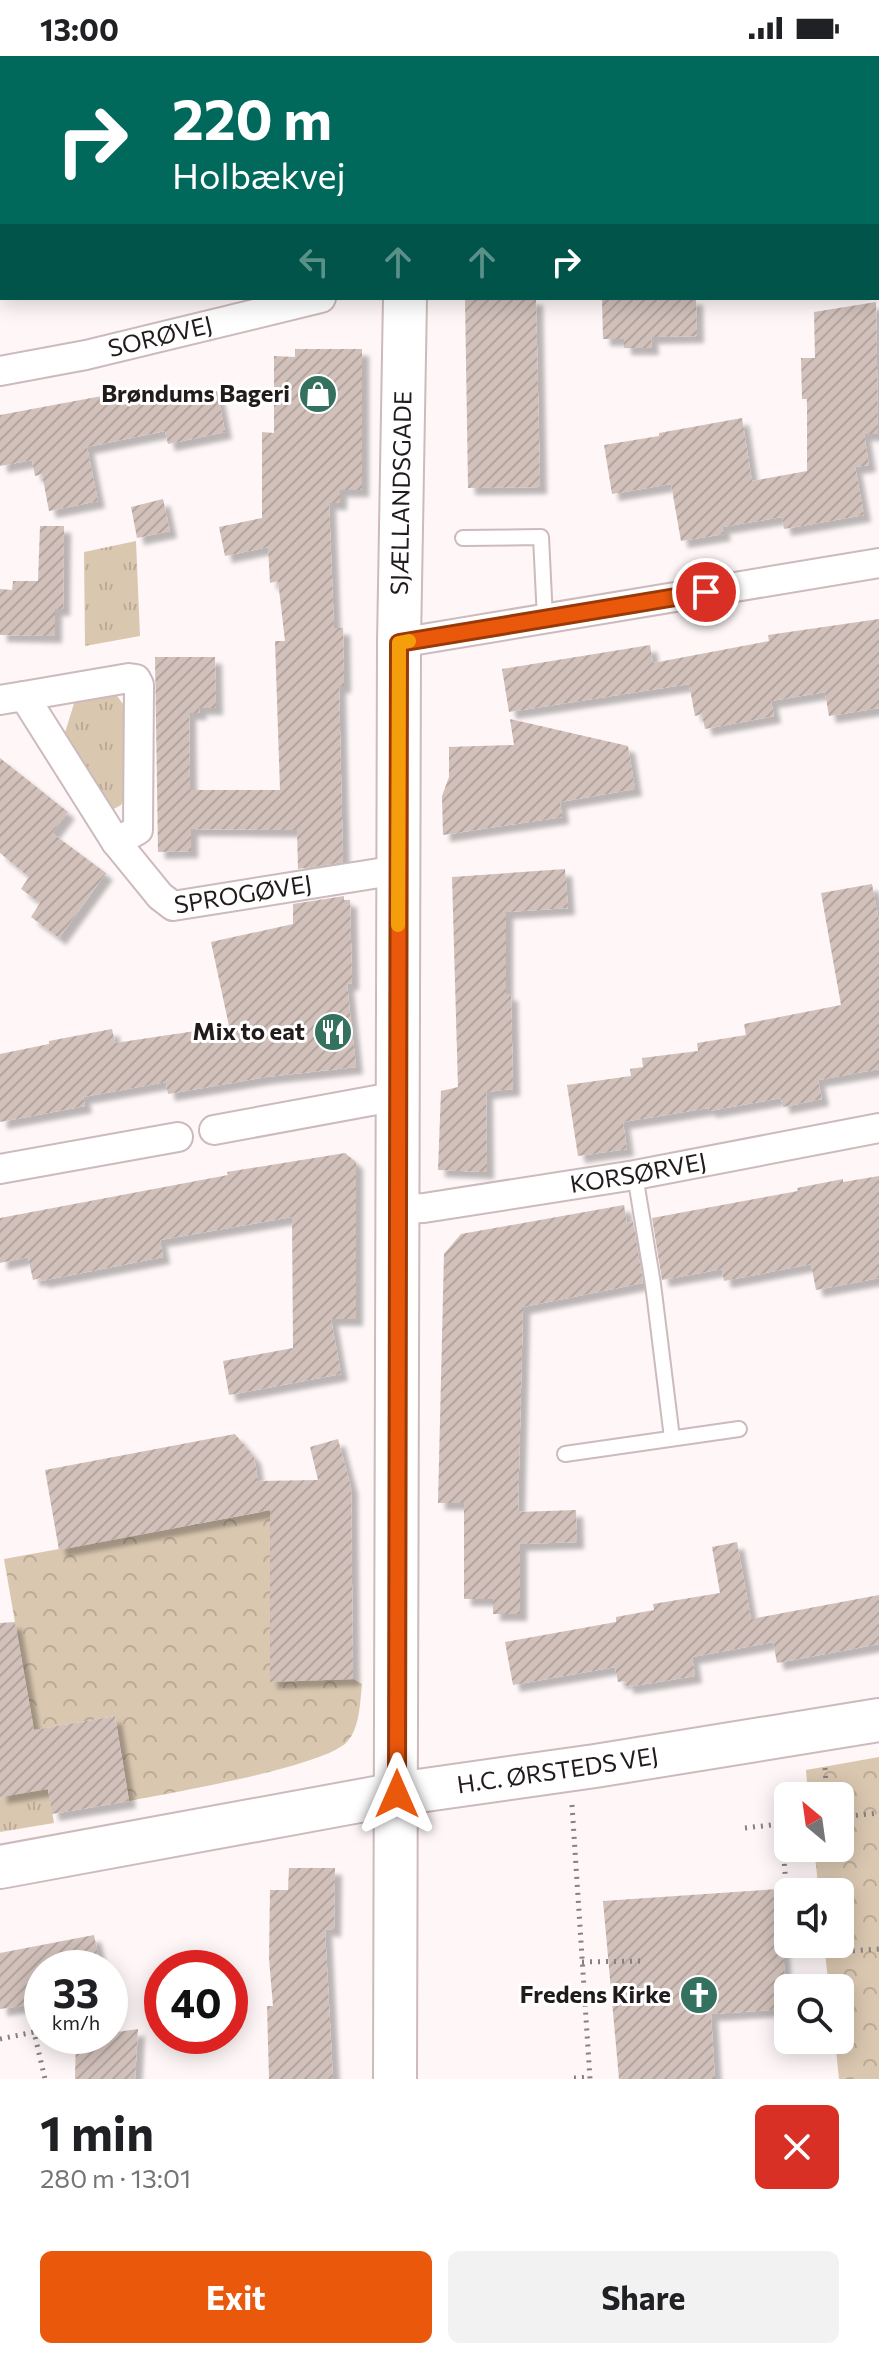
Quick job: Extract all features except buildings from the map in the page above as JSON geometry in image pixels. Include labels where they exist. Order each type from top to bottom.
[{"type":"street","name":"SORØVEJ","points":[[0,371],[86,355],[313,300]]},
{"type":"street","name":"SJÆLLANDSGADE","points":[[395,2079],[399,643],[405,300]]},
{"type":"street","points":[[399,643],[879,563]]},
{"type":"street","name":"SPROGØVEJ","points":[[116,842],[138,830],[139,685],[136,679],[12,698],[116,842],[160,896],[173,906],[398,870]]},
{"type":"street","points":[[214,1130],[398,1096]]},
{"type":"street","name":"KORSØRVEJ","points":[[397,1209],[424,1208],[635,1175],[879,1128]]},
{"type":"street","points":[[0,1169],[178,1137]]},
{"type":"street","name":"H.C. ØRSTEDS VEJ","points":[[0,1867],[397,1794],[879,1720]]},
{"type":"lane","points":[[463,538],[541,537],[545,619]]},
{"type":"lane","points":[[635,1175],[653,1284],[672,1438]]},
{"type":"lane","points":[[565,1454],[739,1429]]},
{"type":"path","points":[[824,1759],[826,1782]]},
{"type":"path","points":[[574,2078],[590,2078],[572,1804],[587,1802]]},
{"type":"path","points":[[854,1816],[879,1813]]},
{"type":"path","points":[[745,1828],[774,1824]]},
{"type":"path","points":[[854,1951],[879,1949]]},
{"type":"path","points":[[582,1962],[645,1961]]},
{"type":"path","points":[[0,2039],[34,2032],[45,2079]]},
{"type":"green space","points":[[136,541],[140,636],[85,646],[84,552]]},
{"type":"green space","points":[[115,693],[123,704],[123,801],[112,810],[64,736],[76,697]]},
{"type":"green space","points":[[264,1506],[270,1506],[271,1681],[353,1679],[362,1684],[357,1722],[347,1742],[309,1761],[278,1770],[129,1801],[115,1716],[41,1729],[35,1737],[4,1559],[262,1512]]},
{"type":"green space","points":[[879,1757],[879,2079],[839,2079],[836,2054],[854,2054],[854,1974],[827,1974],[826,1958],[854,1958],[854,1878],[817,1878],[816,1862],[854,1862],[854,1782],[807,1782],[806,1770]]},
{"type":"green space","points":[[45,1772],[54,1823],[0,1832],[0,1797]]},
{"type":"slow traffic","points":[[398,925],[399,643],[409,641]]},
{"type":"place","name":"Brøndums Bageri","points":[[318,394]]},
{"type":"place","name":"Mix to eat","points":[[333,1032]]},
{"type":"place","name":"Fredens Kirke","points":[[699,1995]]},
{"type":"route","points":[[397,1794],[399,643],[706,592]]}]
